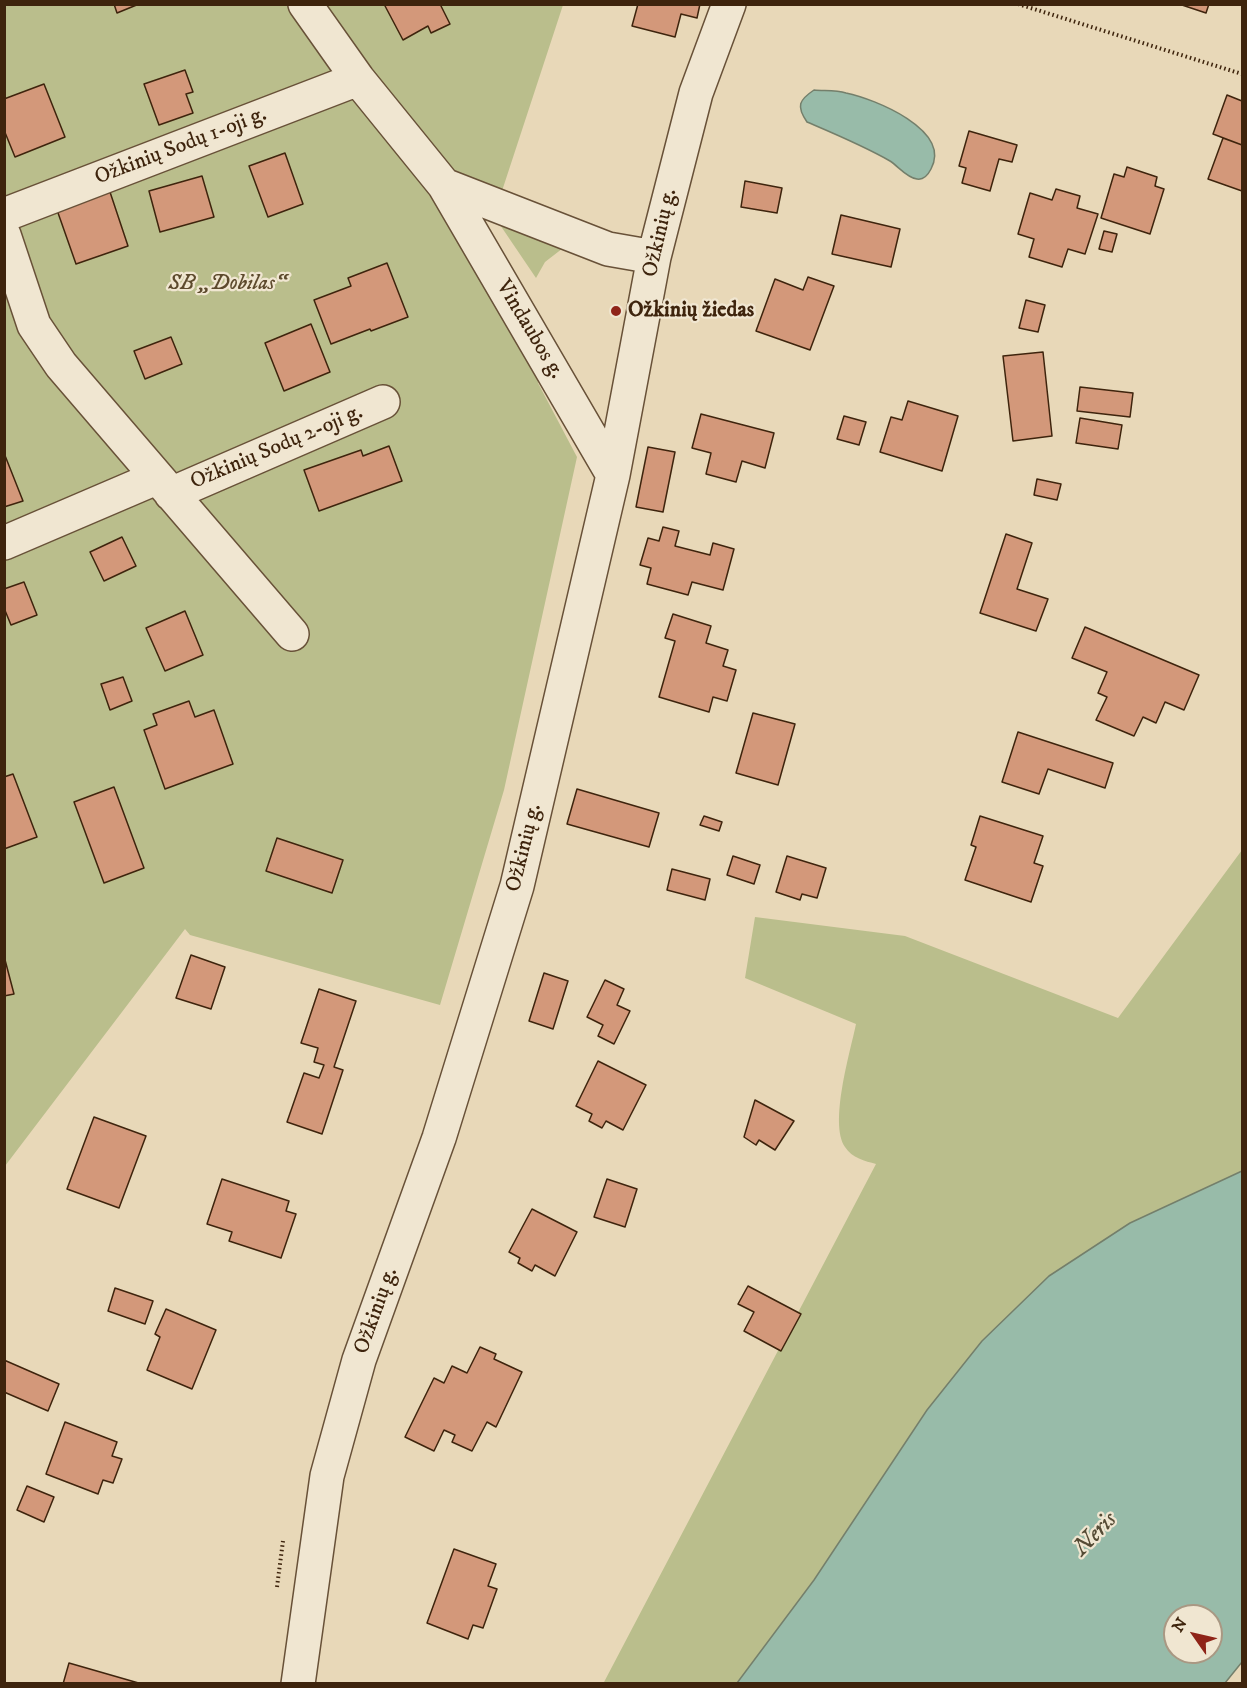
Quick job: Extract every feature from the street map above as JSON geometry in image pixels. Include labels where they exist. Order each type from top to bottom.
[{"type":"street","name":"Vindaubos g.","points":[[304,4],[358,79],[444,185],[613,475]]},
{"type":"street","name":"Ožkinių g.","points":[[298,1683],[327,1476],[359,1360],[439,1138],[517,886],[613,475],[654,257],[696,93],[729,4]]},
{"type":"street","name":"Ožkinių Sodų 1-oji g.","points":[[4,215],[358,79]]},
{"type":"street","name":"Vindaubos g.","points":[[444,185],[608,249],[654,257]]},
{"type":"street","name":"Ožkinių Sodų 2-oji g.","points":[[4,235],[34,325],[61,365],[291,634]]},
{"type":"street","name":"Ožkinių Sodų 2-oji g.","points":[[4,543],[164,486],[383,402]]},
{"type":"path","points":[[1018,4],[1242,74]]},
{"type":"green space","name":"SB „Dobilas“","points":[[5,5],[563,5],[500,197],[451,174],[542,370],[538,383],[577,457],[504,790],[440,1005],[190,935],[185,929],[5,1166]]},
{"type":"green space","points":[[494,216],[567,245],[545,262],[536,278]]},
{"type":"green space","points":[[1242,850],[1242,1171],[1130,1223],[927,1410],[814,1580],[737,1683],[603,1684],[876,1164],[851,1154],[845,1147],[839,1122],[842,1087],[856,1024],[745,978],[755,917],[905,936],[1118,1018]]},
{"type":"water","points":[[814,90],[838,91],[859,96],[891,109],[907,119],[921,129],[931,142],[935,155],[931,169],[921,179],[913,178],[890,161],[807,122],[800,107],[802,100]]},
{"type":"water","name":"Neris","points":[[1242,1171],[1242,1662],[1225,1683],[737,1683],[814,1580],[927,1410],[982,1341],[1049,1276],[1130,1223]]},
{"type":"building","points":[[114,4],[139,4],[117,13]]},
{"type":"building","points":[[384,4],[440,4],[450,24],[431,33],[428,26],[403,40]]},
{"type":"building","points":[[638,4],[700,4],[697,18],[681,14],[675,37],[632,26]]},
{"type":"building","points":[[1179,4],[1209,4],[1206,13]]},
{"type":"building","points":[[185,70],[193,92],[186,94],[193,113],[159,125],[144,84]]},
{"type":"building","points":[[44,84],[65,137],[15,157],[4,130],[4,99]]},
{"type":"building","points":[[1227,95],[1242,101],[1242,145],[1213,134]]},
{"type":"building","points":[[969,131],[1017,145],[1012,162],[999,159],[990,191],[962,183],[966,168],[959,166]]},
{"type":"building","points":[[1223,138],[1242,145],[1242,191],[1208,179]]},
{"type":"building","points":[[285,153],[303,204],[268,217],[249,166]]},
{"type":"building","points":[[1127,167],[1157,177],[1155,186],[1164,189],[1150,234],[1101,218],[1114,174],[1124,177]]},
{"type":"building","points":[[202,176],[214,217],[160,232],[149,191]]},
{"type":"building","points":[[745,181],[782,188],[777,213],[741,207]]},
{"type":"building","points":[[1056,189],[1080,196],[1077,208],[1098,214],[1085,254],[1068,249],[1062,267],[1029,257],[1034,239],[1018,234],[1030,193],[1052,200]]},
{"type":"building","points":[[110,192],[128,246],[76,264],[57,210]]},
{"type":"building","points":[[841,215],[900,229],[891,267],[832,254]]},
{"type":"building","points":[[1104,231],[1117,234],[1112,252],[1099,249]]},
{"type":"building","points":[[387,263],[408,317],[331,344],[314,300],[351,286],[348,278]]},
{"type":"building","points":[[808,277],[834,286],[810,350],[756,331],[775,279],[803,290]]},
{"type":"building","points":[[1026,300],[1045,305],[1038,332],[1019,328]]},
{"type":"building","points":[[311,324],[330,372],[284,391],[265,343]]},
{"type":"building","points":[[171,337],[182,364],[145,379],[134,351]]},
{"type":"building","points":[[1043,352],[1052,436],[1013,441],[1003,356]]},
{"type":"building","points":[[1080,387],[1133,393],[1130,417],[1077,411]]},
{"type":"building","points":[[908,401],[958,416],[942,471],[880,452],[891,417],[902,420]]},
{"type":"building","points":[[701,414],[774,433],[765,468],[742,461],[736,482],[706,474],[711,453],[692,448]]},
{"type":"building","points":[[844,416],[866,422],[859,445],[837,439]]},
{"type":"building","points":[[1080,418],[1122,425],[1118,449],[1076,443]]},
{"type":"building","points":[[389,446],[402,481],[319,511],[304,470],[361,450],[363,456]]},
{"type":"building","points":[[648,447],[675,452],[663,512],[636,507]]},
{"type":"building","points":[[4,453],[23,501],[4,507]]},
{"type":"building","points":[[1037,479],[1061,484],[1057,500],[1034,495]]},
{"type":"building","points":[[663,527],[679,531],[675,546],[710,555],[713,543],[734,549],[723,590],[692,582],[688,595],[647,584],[651,568],[640,565],[648,538],[659,541]]},
{"type":"building","points":[[1006,534],[1032,543],[1017,589],[1048,599],[1036,631],[980,613]]},
{"type":"building","points":[[122,537],[136,566],[104,581],[90,552]]},
{"type":"building","points":[[24,582],[37,615],[11,625],[4,608],[4,589]]},
{"type":"building","points":[[185,611],[203,655],[165,671],[146,628]]},
{"type":"building","points":[[673,614],[711,626],[706,643],[728,650],[723,666],[736,670],[727,701],[713,697],[709,712],[659,697],[675,641],[665,638]]},
{"type":"building","points":[[1085,627],[1199,675],[1184,710],[1165,702],[1156,723],[1143,717],[1134,736],[1096,720],[1107,697],[1098,693],[1107,672],[1072,658]]},
{"type":"building","points":[[123,677],[132,701],[110,710],[101,684]]},
{"type":"building","points":[[189,701],[195,717],[214,710],[233,764],[165,789],[144,730],[157,725],[153,714]]},
{"type":"building","points":[[753,713],[795,724],[778,785],[736,773]]},
{"type":"building","points":[[1018,732],[1113,763],[1105,788],[1048,769],[1039,794],[1002,782]]},
{"type":"building","points":[[13,774],[37,837],[4,849],[4,777]]},
{"type":"building","points":[[114,787],[144,868],[104,883],[74,802]]},
{"type":"building","points":[[577,789],[659,813],[649,847],[567,824]]},
{"type":"building","points":[[704,816],[722,822],[719,831],[700,825]]},
{"type":"building","points":[[980,816],[1043,836],[1034,863],[1043,866],[1031,902],[965,880],[976,847],[971,845]]},
{"type":"building","points":[[277,838],[343,860],[332,893],[266,871]]},
{"type":"building","points":[[733,856],[760,865],[754,884],[727,875]]},
{"type":"building","points":[[787,856],[826,868],[817,898],[802,894],[800,900],[776,892]]},
{"type":"building","points":[[672,869],[710,879],[705,900],[667,890]]},
{"type":"building","points":[[191,955],[225,967],[211,1009],[176,998]]},
{"type":"building","points":[[4,956],[14,994],[4,996]]},
{"type":"building","points":[[544,973],[568,981],[553,1029],[529,1021]]},
{"type":"building","points":[[605,980],[624,989],[617,1005],[630,1011],[614,1044],[598,1036],[603,1025],[587,1017]]},
{"type":"building","points":[[319,989],[356,1001],[334,1067],[343,1070],[322,1134],[287,1122],[304,1073],[319,1078],[324,1065],[314,1062],[318,1048],[301,1043]]},
{"type":"building","points":[[598,1061],[646,1085],[623,1130],[606,1121],[602,1128],[589,1121],[592,1114],[576,1106]]},
{"type":"building","points":[[755,1100],[794,1121],[775,1150],[759,1140],[756,1145],[744,1137]]},
{"type":"building","points":[[94,1117],[146,1136],[119,1208],[67,1189]]},
{"type":"building","points":[[222,1179],[289,1201],[286,1211],[296,1214],[281,1258],[229,1241],[232,1232],[207,1224]]},
{"type":"building","points":[[607,1179],[637,1189],[625,1227],[594,1217]]},
{"type":"building","points":[[532,1209],[577,1232],[555,1276],[535,1265],[532,1271],[518,1263],[520,1258],[509,1252]]},
{"type":"building","points":[[748,1286],[801,1314],[781,1351],[744,1331],[754,1312],[738,1304]]},
{"type":"building","points":[[115,1288],[153,1301],[145,1324],[108,1311]]},
{"type":"building","points":[[166,1309],[216,1330],[192,1389],[147,1370],[160,1337],[155,1334]]},
{"type":"building","points":[[480,1347],[496,1354],[494,1359],[522,1372],[496,1427],[487,1422],[472,1451],[452,1442],[455,1435],[444,1430],[434,1451],[405,1437],[434,1378],[444,1383],[452,1366],[467,1373]]},
{"type":"building","points":[[4,1360],[59,1384],[48,1411],[4,1392]]},
{"type":"building","points":[[65,1422],[117,1442],[112,1456],[122,1459],[113,1483],[103,1480],[98,1494],[46,1474]]},
{"type":"building","points":[[27,1486],[54,1497],[44,1522],[17,1510]]},
{"type":"building","points":[[454,1549],[496,1564],[488,1586],[497,1589],[483,1628],[473,1625],[468,1639],[427,1623]]},
{"type":"building","points":[[69,1663],[142,1684],[63,1684]]},
{"type":"place","name":"Ožkinių žiedas","points":[[616,311]]}]
